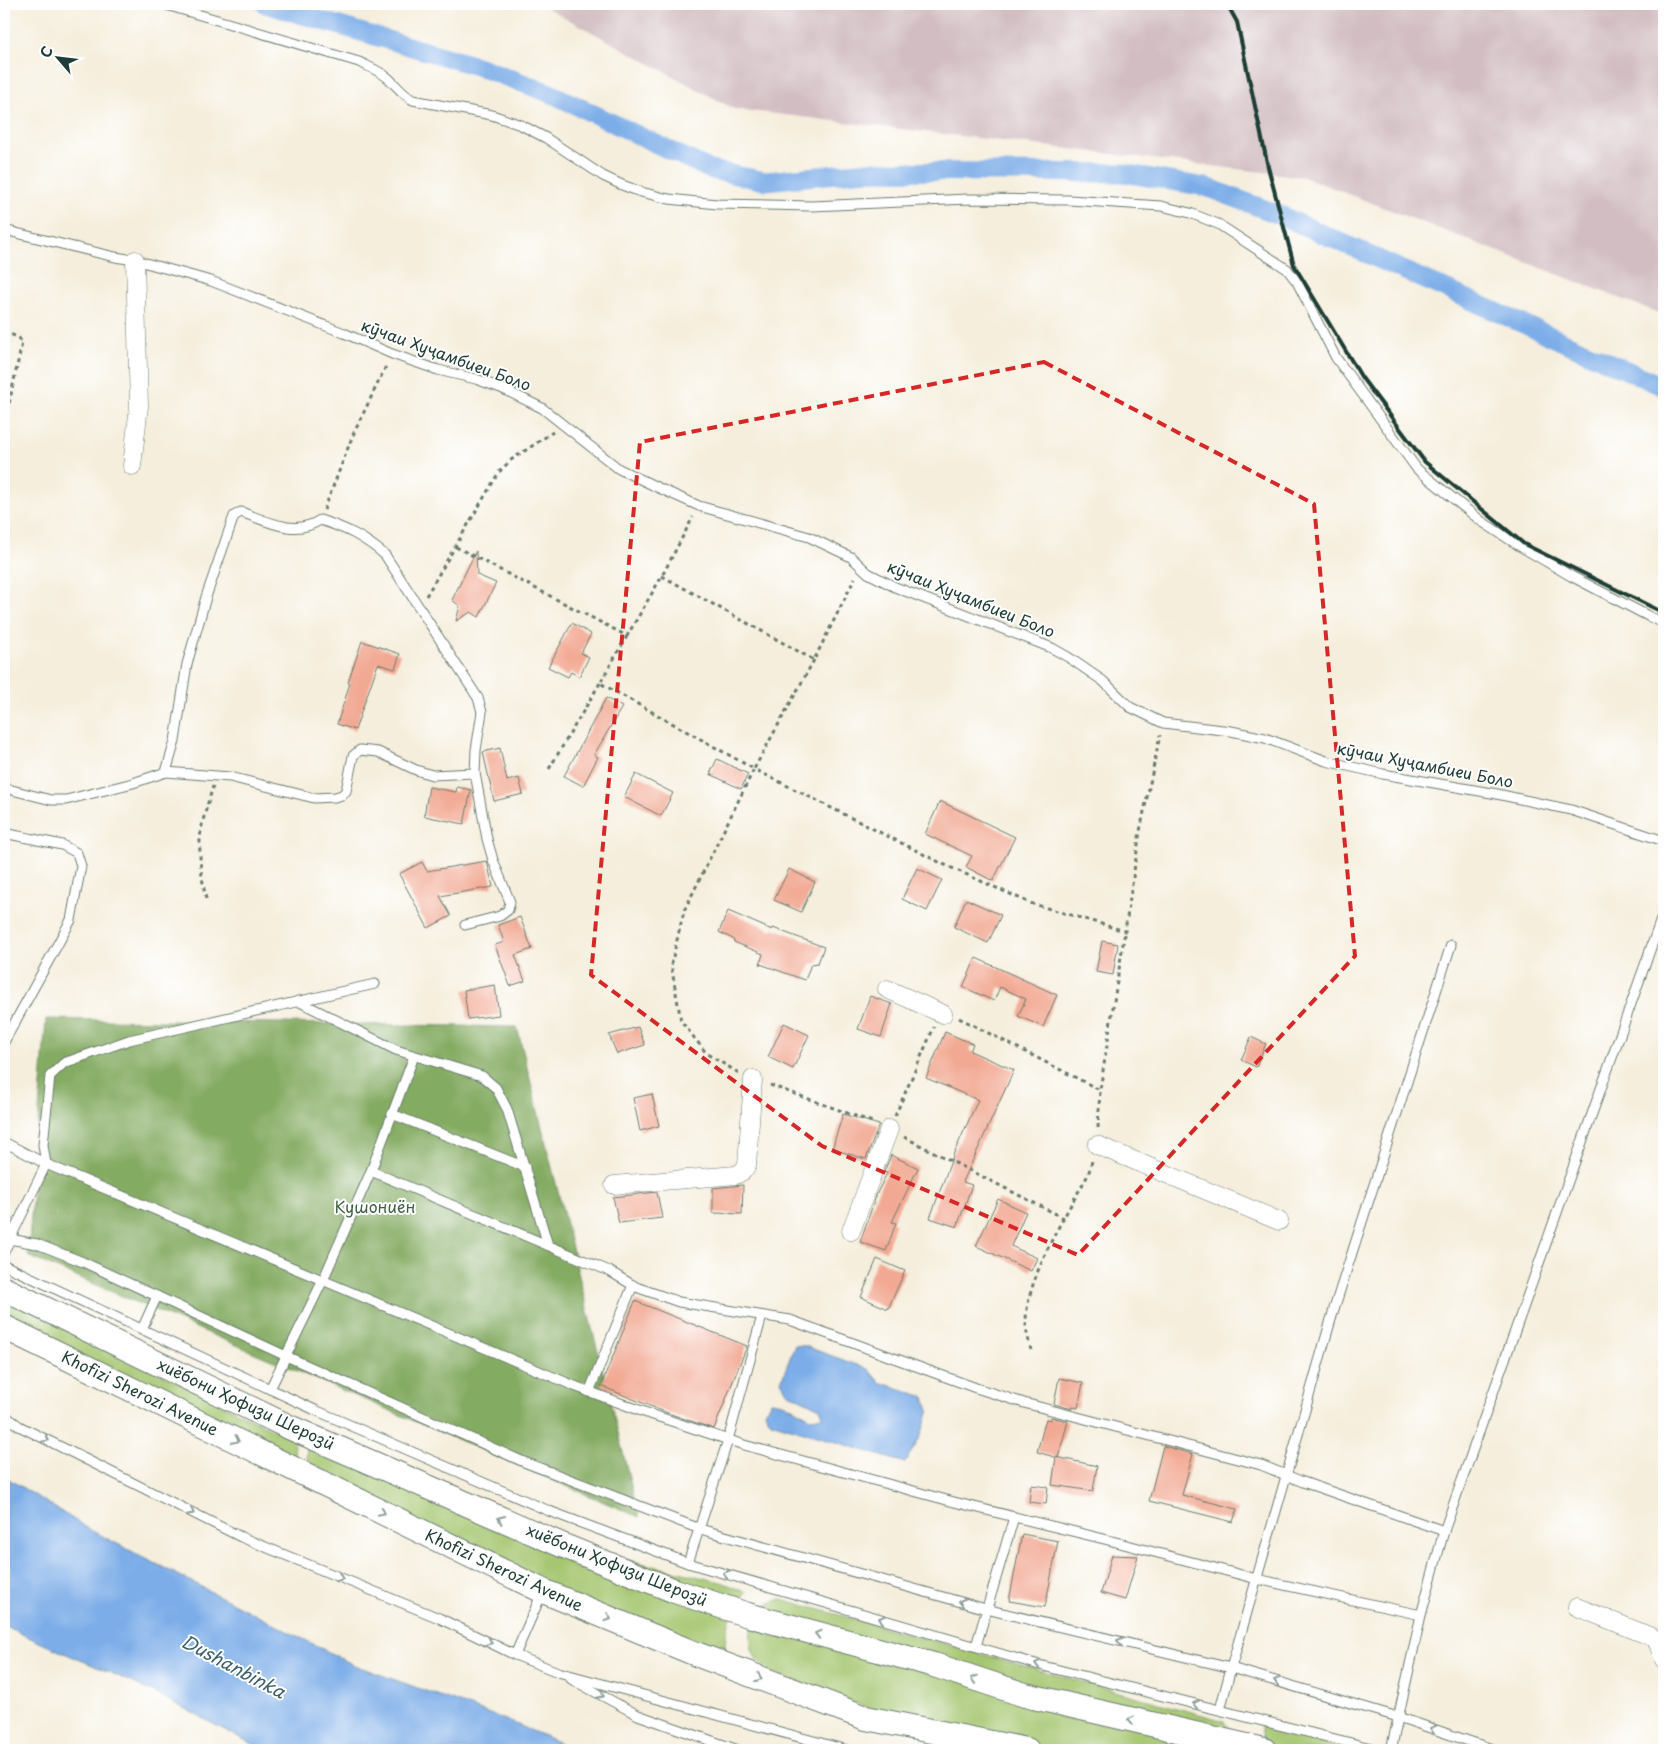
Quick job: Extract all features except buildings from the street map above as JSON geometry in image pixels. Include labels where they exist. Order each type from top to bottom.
[{"type":"main road","name":"хиёбони Ҳофизи Шерозӣ","points":[[4,1289],[289,1427],[564,1546],[674,1591],[748,1615],[934,1665],[1025,1696],[1264,1750]]},
{"type":"main road","name":"Khofizi Sherozi Avenue","points":[[4,1327],[543,1591],[696,1654],[866,1718],[1027,1750]]},
{"type":"street","points":[[132,466],[139,406],[135,260]]},
{"type":"street","points":[[887,989],[943,1014]]},
{"type":"street","points":[[614,1185],[736,1175],[743,1171],[747,1164],[753,1079]]},
{"type":"street","points":[[851,1231],[890,1129]]},
{"type":"street","points":[[1097,1145],[1279,1221]]},
{"type":"street","points":[[1577,1607],[1652,1636],[1657,1641],[1664,1660]]},
{"type":"lane","points":[[163,4],[360,62],[376,69],[412,100],[492,114],[546,138],[604,176],[622,185],[669,199],[717,204],[812,206],[968,199],[1069,200],[1161,206],[1190,213],[1218,224],[1287,269],[1298,282],[1336,358],[1418,469],[1481,520],[1518,545],[1571,576],[1664,623]]},
{"type":"lane","name":"кӯчаи Хуҷамбиеи Боло","points":[[4,230],[115,257],[135,260],[211,281],[344,332],[392,354],[438,370],[476,379],[501,388],[542,408],[620,469],[699,506],[810,538],[842,552],[868,573],[895,587],[1052,648],[1103,681],[1130,707],[1163,723],[1230,730],[1265,738],[1326,761],[1383,774],[1498,794],[1572,810],[1664,841]]},
{"type":"lane","points":[[166,772],[175,741],[187,664],[206,597],[234,516],[241,512],[286,528],[301,528],[313,525],[320,520],[345,528],[370,543],[385,555],[478,698],[482,712],[476,750],[475,773],[487,839],[493,860],[510,902],[508,910],[500,916],[465,925]]},
{"type":"lane","points":[[4,788],[51,800],[66,800],[166,772],[230,777],[314,798],[335,797],[342,795],[346,791],[353,756],[360,750],[378,752],[416,770],[432,775],[475,773]]},
{"type":"lane","points":[[4,833],[62,845],[77,854],[81,866],[71,920],[4,1042]]},
{"type":"lane","points":[[1391,1750],[1421,1616],[1444,1531],[1664,911]]},
{"type":"lane","points":[[1220,1710],[1230,1668],[1334,1309],[1451,945]]},
{"type":"lane","points":[[4,1252],[7,1238],[46,1164],[43,1145],[50,1076],[64,1063],[129,1040],[375,984]]},
{"type":"lane","points":[[298,1001],[396,1050],[482,1076],[496,1088],[507,1109],[548,1245]]},
{"type":"lane","points":[[270,1389],[323,1280],[371,1171],[414,1056]]},
{"type":"lane","points":[[392,1114],[525,1167]]},
{"type":"lane","points":[[4,1142],[46,1164],[589,1392],[647,1413],[728,1440],[1014,1517],[1257,1579],[1421,1616]]},
{"type":"lane","points":[[371,1171],[608,1271],[632,1285],[679,1302],[790,1320],[976,1388],[1024,1403],[1261,1465],[1444,1531]]},
{"type":"lane","points":[[7,1238],[37,1244],[83,1262],[286,1356],[524,1462],[700,1529],[986,1609],[1230,1668],[1398,1717],[1495,1750]]},
{"type":"lane","points":[[4,1265],[270,1389],[549,1511],[688,1563],[1040,1664],[1379,1750]]},
{"type":"lane","points":[[589,1392],[632,1285]]},
{"type":"lane","points":[[142,1330],[157,1296]]},
{"type":"lane","points":[[688,1563],[728,1440],[762,1316]]},
{"type":"lane","points":[[4,1415],[19,1426],[241,1537],[439,1618],[516,1655],[558,1672],[638,1715],[738,1750]]},
{"type":"lane","points":[[976,1646],[1014,1517]]},
{"type":"lane","points":[[516,1655],[543,1591]]},
{"type":"lane","points":[[558,1672],[847,1750]]},
{"type":"path","points":[[4,331],[19,338],[22,343],[4,427]]},
{"type":"path","points":[[320,520],[353,435],[392,354]]},
{"type":"path","points":[[419,607],[499,472],[511,460],[564,425]]},
{"type":"path","points":[[549,768],[662,576],[699,506]]},
{"type":"path","points":[[456,547],[627,636]]},
{"type":"path","points":[[861,566],[814,660],[754,769],[684,911],[671,965],[681,1021],[707,1054],[744,1076],[890,1129],[1064,1218]]},
{"type":"path","points":[[662,576],[814,660]]},
{"type":"path","points":[[600,683],[754,769],[943,864],[1030,903],[1125,931],[1140,831],[1163,723]]},
{"type":"path","points":[[206,899],[201,868],[200,839],[216,776]]},
{"type":"path","points":[[890,1129],[938,1018],[943,1014],[951,1014],[1100,1090]]},
{"type":"highlighted area","points":[[1044,362],[1314,504],[1355,956],[1078,1255],[822,1146],[591,975],[640,442]]},
{"type":"shaded area","points":[[540,4],[1664,4],[1664,315],[1304,177],[734,109]]},
{"type":"green space","name":"Кушониён","points":[[46,1019],[517,1027],[639,1517],[28,1256]]},
{"type":"green space","points":[[4,1296],[294,1440],[295,1463],[4,1329]]},
{"type":"green space","points":[[306,1444],[557,1543],[721,1582],[746,1592],[736,1606],[727,1629],[725,1655],[603,1611],[308,1468]]},
{"type":"green space","points":[[781,1599],[1224,1721],[1234,1734],[1237,1750],[1054,1750],[872,1709],[770,1672],[758,1661],[751,1647],[750,1639],[753,1624],[761,1610]]},
{"type":"green space","points":[[1260,1724],[1348,1750],[1266,1750]]},
{"type":"water","points":[[795,1345],[805,1346],[868,1369],[879,1382],[925,1397],[929,1410],[921,1436],[905,1463],[771,1422],[765,1412],[771,1401],[783,1403],[811,1418],[823,1416],[820,1408],[787,1392],[781,1381]]},
{"type":"water","name":"Dushanbinka","points":[[4,1476],[92,1531],[354,1665],[506,1720],[577,1750],[266,1750],[234,1735],[140,1686],[4,1625]]},
{"type":"waterway","points":[[265,4],[480,67],[552,94],[711,170],[765,181],[868,171],[1123,173],[1206,187],[1280,215],[1664,387]]},
{"type":"railway","points":[[1227,4],[1237,22],[1268,167],[1294,265],[1362,378],[1425,462],[1524,544],[1664,613]]}]
